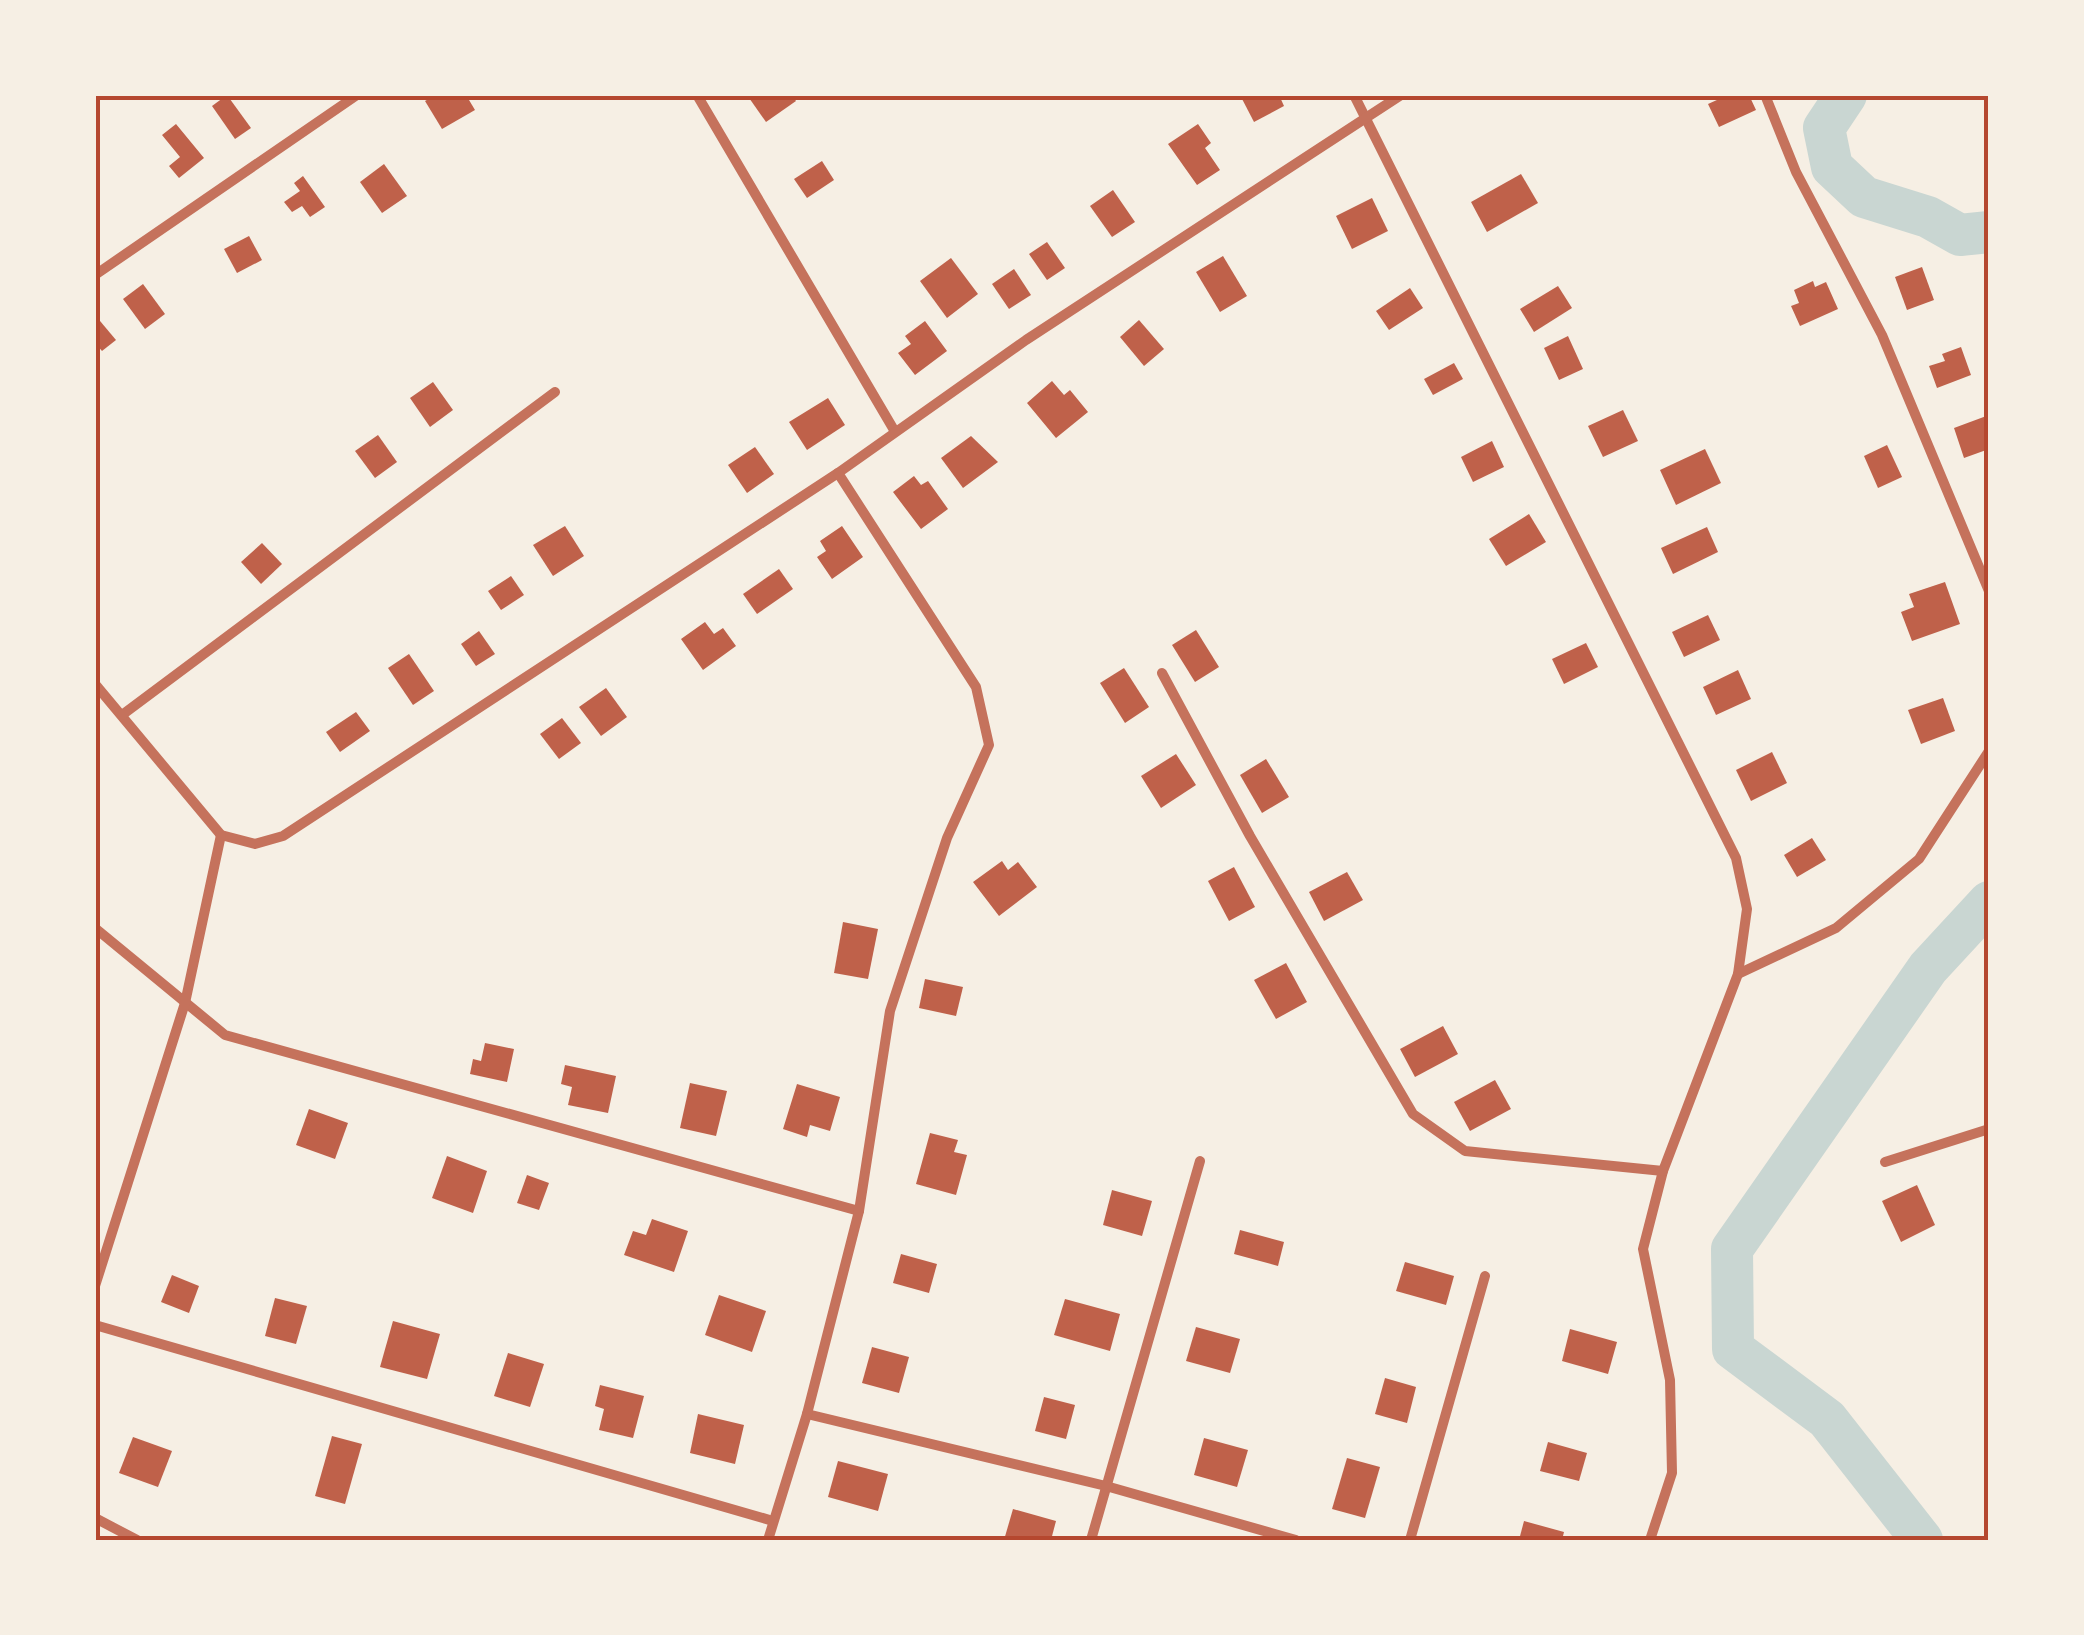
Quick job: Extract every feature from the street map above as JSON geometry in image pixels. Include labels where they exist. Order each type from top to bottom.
[{"type":"street","points":[[95,275],[357,95]]},
{"type":"street","points":[[697,95],[894,430]]},
{"type":"street","points":[[1354,95],[1736,858],[1747,909],[1738,974],[1662,1171],[1642,1249],[1670,1380],[1672,1472],[1650,1540]]},
{"type":"street","points":[[95,684],[221,835],[255,844],[283,836],[838,473],[894,430],[1401,95]]},
{"type":"street","points":[[1765,95],[1796,172],[1882,335],[1989,591]]},
{"type":"street","points":[[122,715],[555,392]]},
{"type":"street","points":[[768,1540],[807,1414],[859,1210],[890,1010],[947,838],[988,744],[976,687],[838,473]]},
{"type":"street","points":[[1162,673],[1250,836],[1412,1114],[1465,1151],[1662,1171]]},
{"type":"street","points":[[1738,974],[1836,928],[1919,858],[1989,750]]},
{"type":"street","points":[[95,1286],[185,1002],[221,835]]},
{"type":"street","points":[[95,928],[225,1035],[859,1210]]},
{"type":"street","points":[[1885,1162],[1989,1128]]},
{"type":"street","points":[[1091,1540],[1200,1160]]},
{"type":"street","points":[[1410,1540],[1485,1276]]},
{"type":"street","points":[[95,1325],[772,1521]]},
{"type":"street","points":[[807,1414],[1106,1486],[1296,1540]]},
{"type":"street","points":[[95,1518],[136,1540]]},
{"type":"building","points":[[227,95],[251,128],[235,139],[212,106]]},
{"type":"building","points":[[436,95],[466,95],[475,110],[442,129],[425,101]]},
{"type":"building","points":[[747,95],[792,95],[796,101],[766,122]]},
{"type":"building","points":[[1240,95],[1279,95],[1284,106],[1254,122]]},
{"type":"building","points":[[1728,95],[1749,95],[1756,110],[1719,127],[1708,104]]},
{"type":"building","points":[[176,124],[204,158],[179,178],[169,166],[180,157],[162,135]]},
{"type":"building","points":[[1198,124],[1211,143],[1205,148],[1220,170],[1197,185],[1168,144]]},
{"type":"building","points":[[822,161],[834,180],[807,198],[794,179]]},
{"type":"building","points":[[384,164],[407,196],[382,213],[360,182]]},
{"type":"building","points":[[1521,174],[1538,203],[1487,232],[1471,202]]},
{"type":"building","points":[[303,176],[325,207],[310,217],[302,206],[292,212],[284,202],[300,191],[294,183]]},
{"type":"building","points":[[1113,190],[1135,222],[1112,237],[1090,206]]},
{"type":"building","points":[[1372,198],[1388,231],[1352,249],[1336,216]]},
{"type":"building","points":[[249,236],[262,260],[237,273],[224,249]]},
{"type":"building","points":[[1047,242],[1065,268],[1047,280],[1029,254]]},
{"type":"building","points":[[1223,256],[1247,296],[1220,312],[1196,272]]},
{"type":"building","points":[[951,258],[978,294],[947,318],[920,281]]},
{"type":"building","points":[[1922,267],[1934,300],[1907,310],[1895,277]]},
{"type":"building","points":[[1014,269],[1031,295],[1009,309],[992,284]]},
{"type":"building","points":[[1813,281],[1815,287],[1826,282],[1838,309],[1800,326],[1791,306],[1799,303],[1794,290]]},
{"type":"building","points":[[143,284],[165,314],[145,329],[123,299]]},
{"type":"building","points":[[1558,286],[1572,308],[1534,332],[1520,309]]},
{"type":"building","points":[[1410,288],[1423,308],[1389,330],[1376,311]]},
{"type":"building","points":[[95,315],[116,340],[102,351],[95,343]]},
{"type":"building","points":[[1139,320],[1164,349],[1144,366],[1120,337]]},
{"type":"building","points":[[925,321],[947,351],[915,375],[898,353],[911,344],[905,336]]},
{"type":"building","points":[[1568,336],[1583,369],[1559,380],[1544,348]]},
{"type":"building","points":[[1961,347],[1971,375],[1937,388],[1929,366],[1945,361],[1942,354]]},
{"type":"building","points":[[1454,363],[1463,379],[1433,395],[1424,379]]},
{"type":"building","points":[[1052,381],[1064,395],[1070,390],[1088,412],[1056,438],[1027,403]]},
{"type":"building","points":[[433,382],[453,410],[430,427],[410,398]]},
{"type":"building","points":[[828,398],[845,425],[807,450],[789,422]]},
{"type":"building","points":[[1623,410],[1638,441],[1603,457],[1588,426]]},
{"type":"building","points":[[1989,415],[1989,449],[1964,458],[1954,428]]},
{"type":"building","points":[[378,435],[397,462],[375,478],[355,451]]},
{"type":"building","points":[[971,436],[998,462],[963,488],[941,458]]},
{"type":"building","points":[[1492,441],[1504,467],[1473,482],[1461,457]]},
{"type":"building","points":[[1887,445],[1902,477],[1878,488],[1864,456]]},
{"type":"building","points":[[755,447],[774,474],[747,493],[728,465]]},
{"type":"building","points":[[1705,449],[1721,483],[1676,505],[1660,470]]},
{"type":"building","points":[[914,476],[921,485],[928,481],[948,509],[921,529],[893,492]]},
{"type":"building","points":[[1529,514],[1546,542],[1506,566],[1489,539]]},
{"type":"building","points":[[565,526],[584,556],[553,576],[533,545]]},
{"type":"building","points":[[842,526],[863,557],[832,579],[817,557],[826,551],[820,541]]},
{"type":"building","points":[[1707,527],[1718,552],[1673,574],[1661,548]]},
{"type":"building","points":[[262,543],[282,564],[261,584],[241,562]]},
{"type":"building","points":[[779,569],[793,589],[757,614],[743,594]]},
{"type":"building","points":[[511,576],[524,595],[501,610],[488,591]]},
{"type":"building","points":[[1945,582],[1960,624],[1912,641],[1901,612],[1914,607],[1909,594]]},
{"type":"building","points":[[1708,615],[1720,640],[1684,657],[1672,632]]},
{"type":"building","points":[[705,622],[714,634],[723,628],[736,646],[703,670],[681,639]]},
{"type":"building","points":[[1196,630],[1219,667],[1195,682],[1172,645]]},
{"type":"building","points":[[479,631],[495,654],[476,666],[461,644]]},
{"type":"building","points":[[1586,643],[1598,667],[1564,684],[1552,659]]},
{"type":"building","points":[[409,654],[434,691],[413,705],[388,668]]},
{"type":"building","points":[[1124,668],[1149,707],[1125,723],[1100,683]]},
{"type":"building","points":[[1738,670],[1751,699],[1716,715],[1703,687]]},
{"type":"building","points":[[606,688],[627,717],[601,736],[579,707]]},
{"type":"building","points":[[1943,698],[1955,731],[1921,744],[1908,710]]},
{"type":"building","points":[[356,712],[370,731],[340,752],[326,732]]},
{"type":"building","points":[[562,718],[581,743],[559,759],[540,734]]},
{"type":"building","points":[[1772,752],[1787,783],[1751,801],[1736,770]]},
{"type":"building","points":[[1176,754],[1196,785],[1161,808],[1141,776]]},
{"type":"building","points":[[1266,759],[1289,797],[1262,813],[1240,775]]},
{"type":"building","points":[[1812,838],[1826,860],[1797,877],[1784,855]]},
{"type":"building","points":[[1002,861],[1008,870],[1018,862],[1037,887],[999,916],[973,882]]},
{"type":"building","points":[[1234,867],[1255,907],[1229,921],[1208,881]]},
{"type":"building","points":[[1347,872],[1363,900],[1324,921],[1309,892]]},
{"type":"building","points":[[843,922],[878,929],[868,979],[834,973]]},
{"type":"building","points":[[1286,963],[1307,1002],[1276,1019],[1254,980]]},
{"type":"building","points":[[925,979],[963,987],[956,1016],[919,1008]]},
{"type":"building","points":[[1443,1026],[1458,1054],[1415,1077],[1400,1049]]},
{"type":"building","points":[[485,1043],[514,1049],[507,1082],[470,1074],[473,1059],[481,1061]]},
{"type":"building","points":[[565,1065],[616,1076],[608,1113],[568,1105],[572,1087],[561,1084]]},
{"type":"building","points":[[1495,1080],[1511,1109],[1470,1131],[1454,1102]]},
{"type":"building","points":[[690,1083],[727,1091],[716,1136],[680,1128]]},
{"type":"building","points":[[797,1084],[840,1097],[830,1131],[810,1125],[807,1137],[783,1129]]},
{"type":"building","points":[[309,1109],[348,1123],[335,1159],[296,1145]]},
{"type":"building","points":[[930,1133],[958,1140],[954,1152],[967,1155],[956,1195],[916,1184]]},
{"type":"building","points":[[447,1156],[487,1171],[473,1213],[432,1198]]},
{"type":"building","points":[[527,1175],[549,1183],[539,1210],[517,1203]]},
{"type":"building","points":[[1917,1185],[1935,1225],[1901,1242],[1882,1201]]},
{"type":"building","points":[[1112,1190],[1152,1201],[1142,1236],[1103,1225]]},
{"type":"building","points":[[652,1219],[688,1231],[674,1272],[624,1255],[633,1231],[646,1235]]},
{"type":"building","points":[[1240,1230],[1284,1242],[1278,1266],[1234,1254]]},
{"type":"building","points":[[901,1254],[937,1264],[929,1293],[893,1283]]},
{"type":"building","points":[[1405,1262],[1454,1276],[1446,1305],[1396,1291]]},
{"type":"building","points":[[172,1275],[199,1286],[189,1313],[161,1302]]},
{"type":"building","points":[[719,1295],[766,1311],[752,1352],[705,1335]]},
{"type":"building","points":[[275,1298],[307,1306],[296,1344],[265,1336]]},
{"type":"building","points":[[1065,1299],[1120,1314],[1110,1351],[1054,1335]]},
{"type":"building","points":[[393,1321],[440,1334],[427,1379],[380,1367]]},
{"type":"building","points":[[1196,1327],[1240,1339],[1230,1373],[1186,1361]]},
{"type":"building","points":[[1570,1329],[1617,1342],[1608,1374],[1562,1361]]},
{"type":"building","points":[[872,1347],[909,1357],[899,1393],[862,1383]]},
{"type":"building","points":[[508,1353],[544,1364],[530,1407],[494,1396]]},
{"type":"building","points":[[1385,1378],[1416,1387],[1407,1423],[1375,1414]]},
{"type":"building","points":[[600,1385],[644,1396],[633,1438],[599,1430],[604,1409],[595,1406]]},
{"type":"building","points":[[1044,1397],[1075,1405],[1066,1439],[1035,1431]]},
{"type":"building","points":[[698,1414],[744,1425],[735,1464],[690,1453]]},
{"type":"building","points":[[332,1436],[362,1444],[345,1504],[315,1496]]},
{"type":"building","points":[[133,1437],[172,1451],[158,1487],[119,1473]]},
{"type":"building","points":[[1204,1438],[1248,1450],[1237,1487],[1194,1475]]},
{"type":"building","points":[[1548,1442],[1587,1453],[1579,1481],[1540,1471]]},
{"type":"building","points":[[1347,1458],[1380,1467],[1365,1518],[1332,1509]]},
{"type":"building","points":[[838,1461],[888,1474],[878,1511],[828,1497]]},
{"type":"building","points":[[1013,1509],[1056,1521],[1051,1540],[1004,1540]]},
{"type":"building","points":[[1524,1521],[1564,1532],[1562,1540],[1519,1540]]},
{"type":"waterway","points":[[1846,95],[1824,128],[1832,167],[1864,197],[1928,217],[1960,235],[1989,232]]},
{"type":"waterway","points":[[1922,1540],[1827,1419],[1733,1349],[1732,1249],[1928,968],[1989,902]]}]
